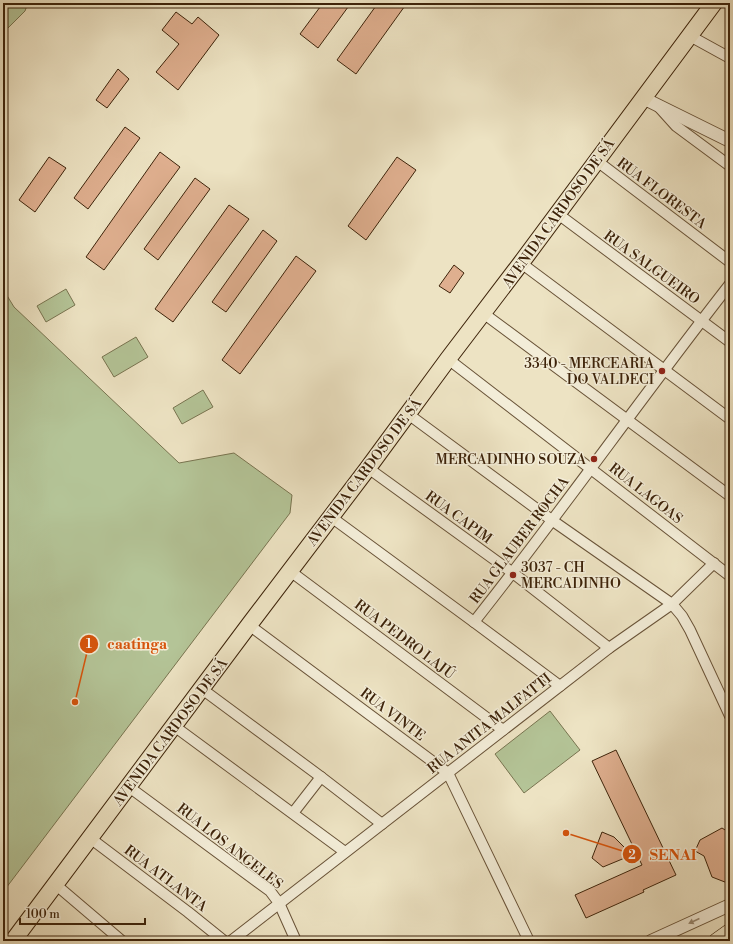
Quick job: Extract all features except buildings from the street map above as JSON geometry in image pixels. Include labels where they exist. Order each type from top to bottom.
[{"type":"highway","name":"AVENIDA CARDOSO DE SÁ","points":[[18,939],[54,884],[129,787],[597,161],[650,101],[690,36],[714,3]]},
{"type":"main road","points":[[716,941],[730,931]]},
{"type":"street","points":[[690,36],[730,58]]},
{"type":"street","points":[[650,101],[730,141]]},
{"type":"street","points":[[650,101],[676,126],[730,166]]},
{"type":"street","name":"RUA FLORESTA","points":[[597,161],[730,262]]},
{"type":"street","name":"RUA SALGUEIRO","points":[[558,214],[730,342]]},
{"type":"street","points":[[521,264],[730,419]]},
{"type":"street","name":"RUA GLAUBER ROCHA","points":[[474,622],[553,521],[664,369],[730,284]]},
{"type":"street","points":[[483,313],[730,496]]},
{"type":"street","name":"RUA LAGOAS","points":[[448,359],[730,575]]},
{"type":"street","points":[[408,414],[553,521],[672,604],[682,616],[690,630],[730,716]]},
{"type":"street","name":"RUA CAPIM","points":[[368,468],[513,573],[609,648]]},
{"type":"street","points":[[330,517],[560,686]]},
{"type":"street","name":"RUA ANITA MALFATTI","points":[[231,941],[609,648],[672,604],[714,563]]},
{"type":"street","name":"RUA PEDRO LAJÚ","points":[[290,571],[503,730]]},
{"type":"street","name":"RUA VINTE","points":[[249,625],[448,772],[528,941]]},
{"type":"street","points":[[202,689],[321,776],[382,824]]},
{"type":"street","points":[[174,726],[345,852]]},
{"type":"street","points":[[293,813],[321,776]]},
{"type":"street","name":"RUA LOS ANGELES","points":[[129,787],[264,886],[276,897],[296,941]]},
{"type":"street","name":"RUA ATLANTA","points":[[90,838],[224,941]]},
{"type":"street","points":[[54,884],[122,941]]},
{"type":"street","points":[[651,941],[730,905]]},
{"type":"green space","points":[[3,3],[28,3],[25,11],[3,33]]},
{"type":"green space","points":[[3,289],[14,307],[179,463],[234,453],[292,495],[290,513],[3,892]]},
{"type":"green space","points":[[66,289],[75,305],[46,322],[37,306]]},
{"type":"green space","points":[[136,337],[148,357],[114,377],[102,357]]},
{"type":"green space","points":[[203,390],[213,407],[182,424],[173,408]]},
{"type":"green space","points":[[550,711],[580,750],[524,793],[495,754]]},
{"type":"place","name":"3340 - MERCEARIA DO VALDECI","points":[[662,371]]},
{"type":"place","name":"MERCADINHO SOUZA","points":[[594,459]]},
{"type":"place","name":"3037 - CH MERCADINHO","points":[[513,575]]},
{"type":"place","name":"caatinga","points":[[75,702]]},
{"type":"place","name":"SENAI","points":[[566,833]]}]
